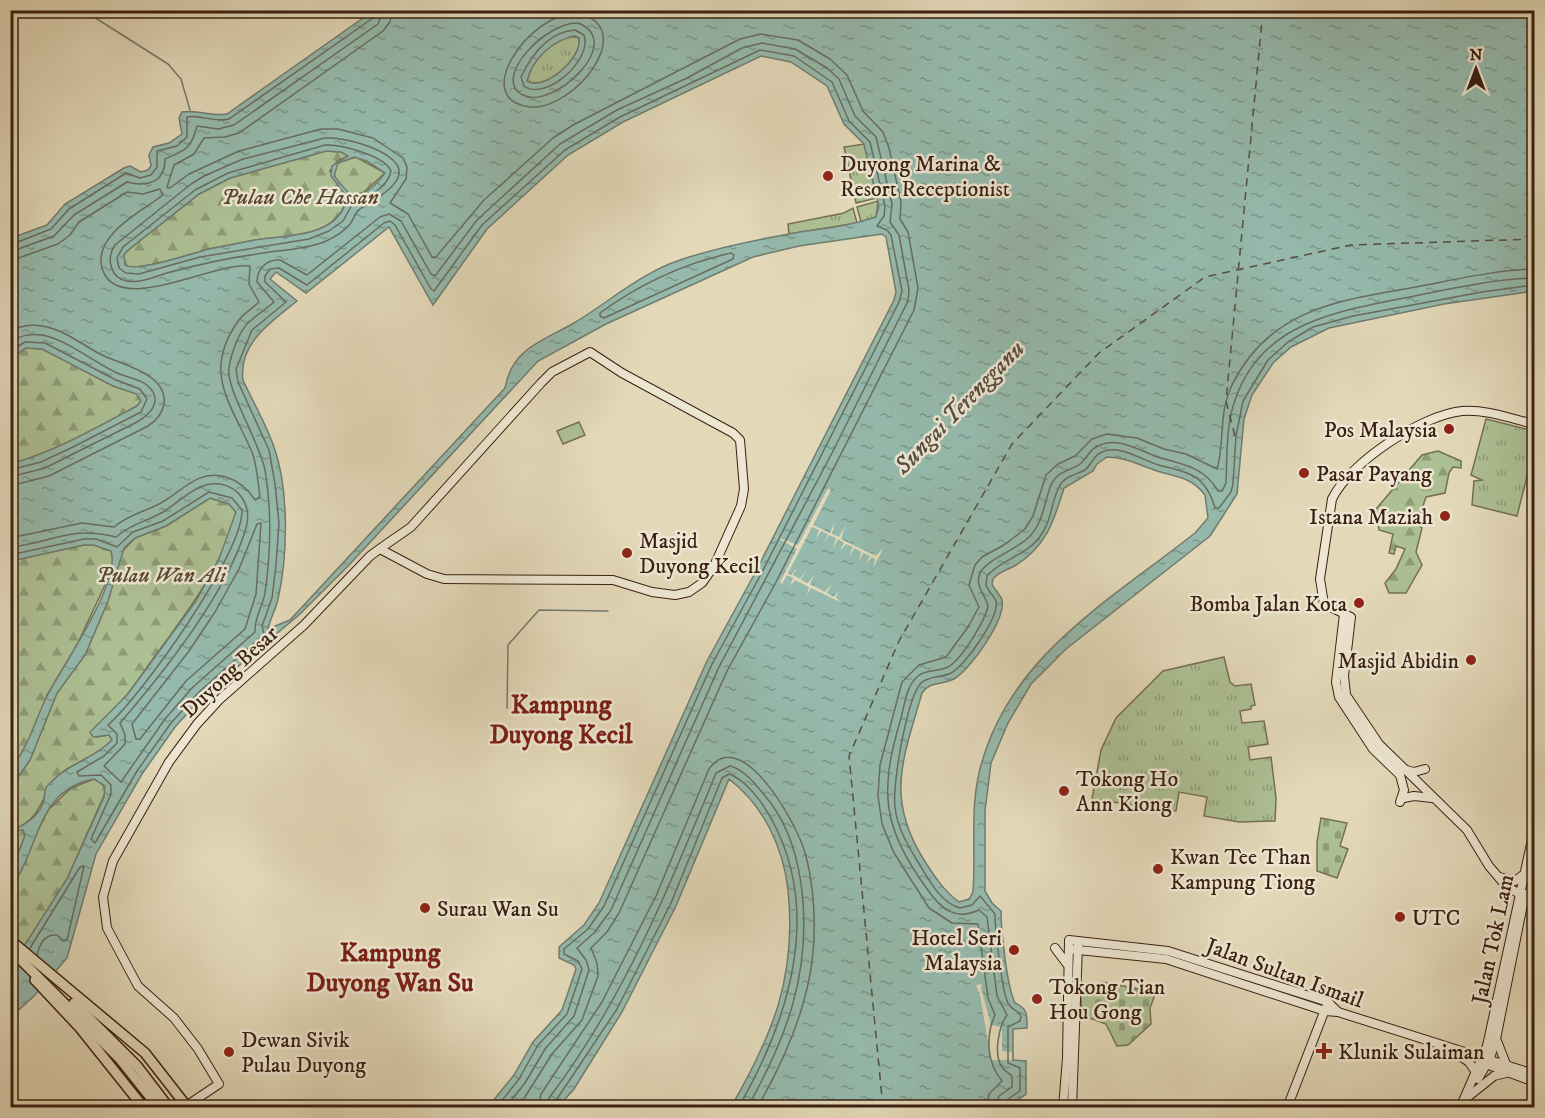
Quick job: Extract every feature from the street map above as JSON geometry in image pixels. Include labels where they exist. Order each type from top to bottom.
[{"type":"highway","points":[[12,944],[22,960],[79,1013],[145,1053],[186,1107]]},
{"type":"highway","points":[[12,944],[79,1013],[162,1105]]},
{"type":"highway","points":[[79,1013],[144,1107]]},
{"type":"street","name":"Duyong Besar","points":[[186,1107],[219,1084],[178,1023],[138,986],[105,921],[104,897],[109,869],[169,762],[197,724],[219,700],[304,625],[380,549],[411,526],[552,372],[590,352],[622,374],[733,433],[740,440],[744,489],[741,506],[720,557],[702,583],[689,592],[675,595],[640,590],[614,580],[444,579],[427,574],[380,549]]},
{"type":"street","points":[[1522,897],[1498,877],[1467,830],[1432,798],[1417,780],[1403,772],[1379,744],[1346,695],[1344,676],[1347,615],[1324,604],[1320,579],[1332,499],[1346,478],[1401,435],[1421,424],[1452,413],[1474,411],[1534,424]]},
{"type":"street","points":[[1403,772],[1425,769]]},
{"type":"street","points":[[1403,772],[1402,800],[1414,795],[1432,798]]},
{"type":"street","name":"Jalan Tok Lam","points":[[1487,1059],[1496,1039],[1522,897],[1524,873],[1534,830]]},
{"type":"street","name":"Jalan Tok Lam","points":[[1487,1059],[1487,1046],[1534,847]]},
{"type":"street","points":[[1498,877],[1515,881],[1524,873]]},
{"type":"street","name":"Jalan Sultan Ismail","points":[[1338,1012],[1328,1002],[1184,955],[1143,947],[1074,940],[1073,949],[1166,958],[1324,1011],[1338,1012],[1445,1046],[1465,1050],[1534,1082]]},
{"type":"street","points":[[1054,948],[1073,967]]},
{"type":"street","points":[[1072,1107],[1073,949]]},
{"type":"street","points":[[1063,1107],[1073,967],[1094,951]]},
{"type":"street","points":[[1287,1107],[1328,1002]]},
{"type":"street","points":[[1469,1096],[1507,1068],[1496,1039]]},
{"type":"street","points":[[1445,1046],[1469,1062],[1477,1075]]},
{"type":"street","points":[[1465,1050],[1487,1046]]},
{"type":"street","points":[[1462,1107],[1487,1059]]},
{"type":"street","name":"Jalan Sultan Ismail","points":[[1507,1068],[1534,1074]]},
{"type":"street","points":[[1462,1107],[1477,1075]]},
{"type":"green space","points":[[570,36],[579,38],[579,46],[569,63],[552,78],[543,82],[527,81],[542,53],[555,42]]},
{"type":"green space","points":[[864,144],[877,198],[856,203],[844,147]]},
{"type":"green space","name":"Pulau Che Hassan","points":[[326,151],[341,152],[348,156],[337,161],[330,171],[347,196],[342,210],[334,220],[323,227],[296,235],[209,249],[152,265],[131,267],[125,265],[124,254],[127,251],[199,194],[230,178]]},
{"type":"green space","points":[[356,157],[385,173],[364,192],[351,196],[337,181],[334,172],[338,163]]},
{"type":"green space","points":[[878,201],[876,217],[861,222],[857,207]]},
{"type":"green space","points":[[853,208],[857,223],[789,234],[788,224],[844,213]]},
{"type":"green space","points":[[26,348],[42,349],[56,355],[113,386],[137,394],[141,401],[137,406],[76,438],[44,453],[11,464],[11,358]]},
{"type":"green space","points":[[1486,419],[1534,431],[1534,449],[1517,516],[1472,505],[1474,481],[1482,480],[1471,475]]},
{"type":"green space","points":[[579,422],[585,435],[563,444],[557,431]]},
{"type":"green space","points":[[1438,451],[1461,461],[1461,468],[1453,467],[1449,473],[1445,493],[1426,497],[1417,524],[1422,528],[1416,552],[1422,565],[1406,593],[1389,593],[1385,583],[1396,569],[1405,549],[1396,546],[1394,554],[1389,553],[1393,534],[1379,530],[1376,509],[1422,455]]},
{"type":"green space","name":"Pulau Wan Ali","points":[[210,498],[229,504],[236,512],[230,533],[212,573],[201,592],[132,688],[112,712],[97,725],[96,737],[109,735],[112,740],[100,750],[61,773],[50,787],[38,810],[25,824],[15,829],[23,830],[25,836],[11,868],[11,787],[30,760],[57,693],[85,655],[108,601],[121,553],[135,538],[166,526]]},
{"type":"green space","points":[[84,545],[94,545],[111,551],[113,559],[111,572],[78,643],[47,695],[32,736],[19,757],[10,758],[10,561]]},
{"type":"green space","points":[[1224,657],[1230,682],[1235,686],[1251,684],[1255,705],[1251,706],[1251,709],[1240,711],[1242,723],[1264,721],[1268,744],[1248,747],[1250,760],[1271,757],[1276,798],[1275,821],[1239,822],[1204,816],[1207,797],[1179,792],[1176,811],[1092,799],[1101,750],[1116,718],[1163,671]]},
{"type":"green space","points":[[94,779],[101,782],[106,791],[67,879],[11,968],[11,887],[48,810],[71,788]]},
{"type":"green space","points":[[1321,818],[1347,823],[1340,846],[1348,849],[1337,878],[1317,871],[1317,842]]},
{"type":"green space","points":[[1102,982],[1156,992],[1150,1008],[1151,1024],[1128,1045],[1117,1046],[1106,1024],[1082,1015],[1080,989]]},
{"type":"water","name":"Sungai Terengganu","points":[[373,11],[1534,11],[1534,291],[1444,304],[1329,328],[1291,347],[1273,363],[1252,395],[1244,419],[1237,494],[1210,536],[1066,649],[1031,684],[1008,723],[991,763],[985,811],[985,891],[992,903],[1001,911],[1009,985],[1015,1003],[1025,1010],[1027,1016],[1027,1028],[1013,1029],[1013,1060],[1026,1061],[1026,1094],[1006,1108],[731,1107],[759,1055],[779,1003],[789,950],[790,921],[788,890],[782,858],[770,828],[752,802],[729,779],[676,906],[622,1012],[574,1089],[558,1107],[488,1107],[514,1075],[533,1042],[562,1010],[576,969],[574,965],[559,958],[559,947],[584,925],[599,903],[707,661],[755,573],[894,300],[896,292],[886,237],[882,234],[799,246],[753,257],[606,324],[538,361],[349,565],[300,614],[203,696],[175,727],[142,774],[96,854],[67,958],[34,996],[11,1017],[10,968],[67,879],[104,797],[105,786],[94,779],[75,785],[60,795],[49,808],[41,823],[28,856],[11,887],[11,868],[25,835],[23,830],[11,831],[27,823],[39,811],[47,787],[57,776],[105,747],[112,740],[109,735],[93,737],[90,732],[128,694],[196,601],[219,559],[236,512],[229,504],[210,498],[166,526],[135,538],[124,548],[108,601],[85,655],[57,693],[30,760],[11,787],[11,758],[19,757],[24,749],[48,694],[100,602],[112,565],[111,551],[94,545],[84,545],[11,561],[11,464],[44,453],[76,438],[137,406],[141,401],[137,394],[113,386],[42,349],[26,348],[11,358],[11,242],[17,236],[47,225],[65,204],[124,168],[130,166],[141,172],[148,170],[151,166],[149,155],[153,147],[169,143],[182,134],[179,118],[182,112],[227,114]],"holes":[[[575,36],[579,38],[579,46],[569,63],[552,78],[543,82],[527,81],[539,58],[551,46]],[[761,56],[791,62],[827,86],[844,124],[864,144],[879,206],[876,217],[866,220],[739,244],[680,260],[652,272],[574,323],[530,347],[514,364],[505,388],[290,620],[268,629],[277,603],[284,563],[284,502],[279,464],[274,447],[243,380],[243,367],[251,344],[259,334],[297,301],[270,279],[276,272],[306,293],[389,227],[433,305],[487,229],[568,155],[623,122]],[[326,151],[341,152],[348,156],[332,166],[331,176],[347,197],[342,210],[334,220],[323,227],[296,235],[209,249],[152,265],[131,267],[125,265],[124,255],[127,251],[199,194],[230,178]],[[354,157],[367,161],[385,173],[370,189],[351,196],[334,176],[338,163]],[[1107,457],[1114,457],[1183,478],[1195,484],[1205,495],[1208,518],[1195,533],[1064,636],[1036,665],[1012,697],[992,732],[979,773],[974,817],[973,892],[969,899],[959,902],[944,888],[912,838],[901,797],[904,758],[922,693],[932,685],[954,679],[978,655],[993,631],[1002,608],[1002,600],[992,584],[993,579],[1027,558],[1048,531],[1064,488],[1093,471],[1097,464]]]},
{"type":"pier","points":[[828,488],[831,490],[813,525],[830,533],[835,522],[832,534],[839,537],[845,526],[841,539],[876,556],[884,547],[873,568],[875,559],[872,557],[865,565],[870,556],[863,553],[859,562],[861,552],[855,548],[849,556],[853,547],[846,544],[840,551],[844,543],[838,539],[833,549],[836,538],[829,535],[824,544],[828,534],[821,531],[816,539],[819,530],[812,527],[788,573],[791,575],[797,568],[793,575],[800,579],[806,570],[801,580],[808,583],[814,575],[810,584],[825,592],[832,584],[827,593],[834,597],[840,590],[836,597],[840,602],[811,588],[807,595],[809,587],[795,580],[790,586],[793,578],[787,575],[782,584],[780,582],[797,549],[774,536],[798,545]]},
{"type":"pier","points":[[982,984],[981,988],[991,1025],[1002,1027],[1002,1051],[1012,1052],[1012,1060],[991,1060],[980,995],[976,985]]},
{"type":"waterway","points":[[83,10],[168,64],[181,79],[190,110]]},
{"type":"waterway","points":[[507,708],[508,645],[539,610],[608,611]]},
{"type":"ferry route","points":[[1235,436],[1226,401],[1263,10]]},
{"type":"ferry route","points":[[883,1108],[849,756],[899,641],[1012,444],[1099,353],[1205,277],[1351,245],[1534,239]]},
{"type":"place","name":"Duyong Marina & Resort Receptionist","points":[[828,176]]},
{"type":"place","name":"Pos Malaysia","points":[[1449,429]]},
{"type":"place","name":"Pasar Payang","points":[[1304,473]]},
{"type":"place","name":"Istana Maziah","points":[[1445,516]]},
{"type":"place","name":"Masjid Duyong Kecil","points":[[627,553]]},
{"type":"place","name":"Bomba Jalan Kota","points":[[1359,603]]},
{"type":"place","name":"Masjid Abidin","points":[[1471,660]]},
{"type":"place","name":"Tokong Ho Ann Kiong","points":[[1064,791]]},
{"type":"place","name":"Kwan Tee Than Kampung Tiong","points":[[1158,869]]},
{"type":"place","name":"Surau Wan Su","points":[[425,908]]},
{"type":"place","name":"UTC","points":[[1400,917]]},
{"type":"place","name":"Hotel Seri Malaysia","points":[[1014,950]]},
{"type":"place","name":"Tokong Tian Hou Gong","points":[[1037,999]]},
{"type":"place","name":"Klunik Sulaiman","points":[[1324,1051]]},
{"type":"place","name":"Dewan Sivik Pulau Duyong","points":[[229,1052]]},
{"type":"district","name":"Kampung Duyong Kecil","points":[[561,719]]},
{"type":"district","name":"Kampung Duyong Wan Su","points":[[390,967]]}]
